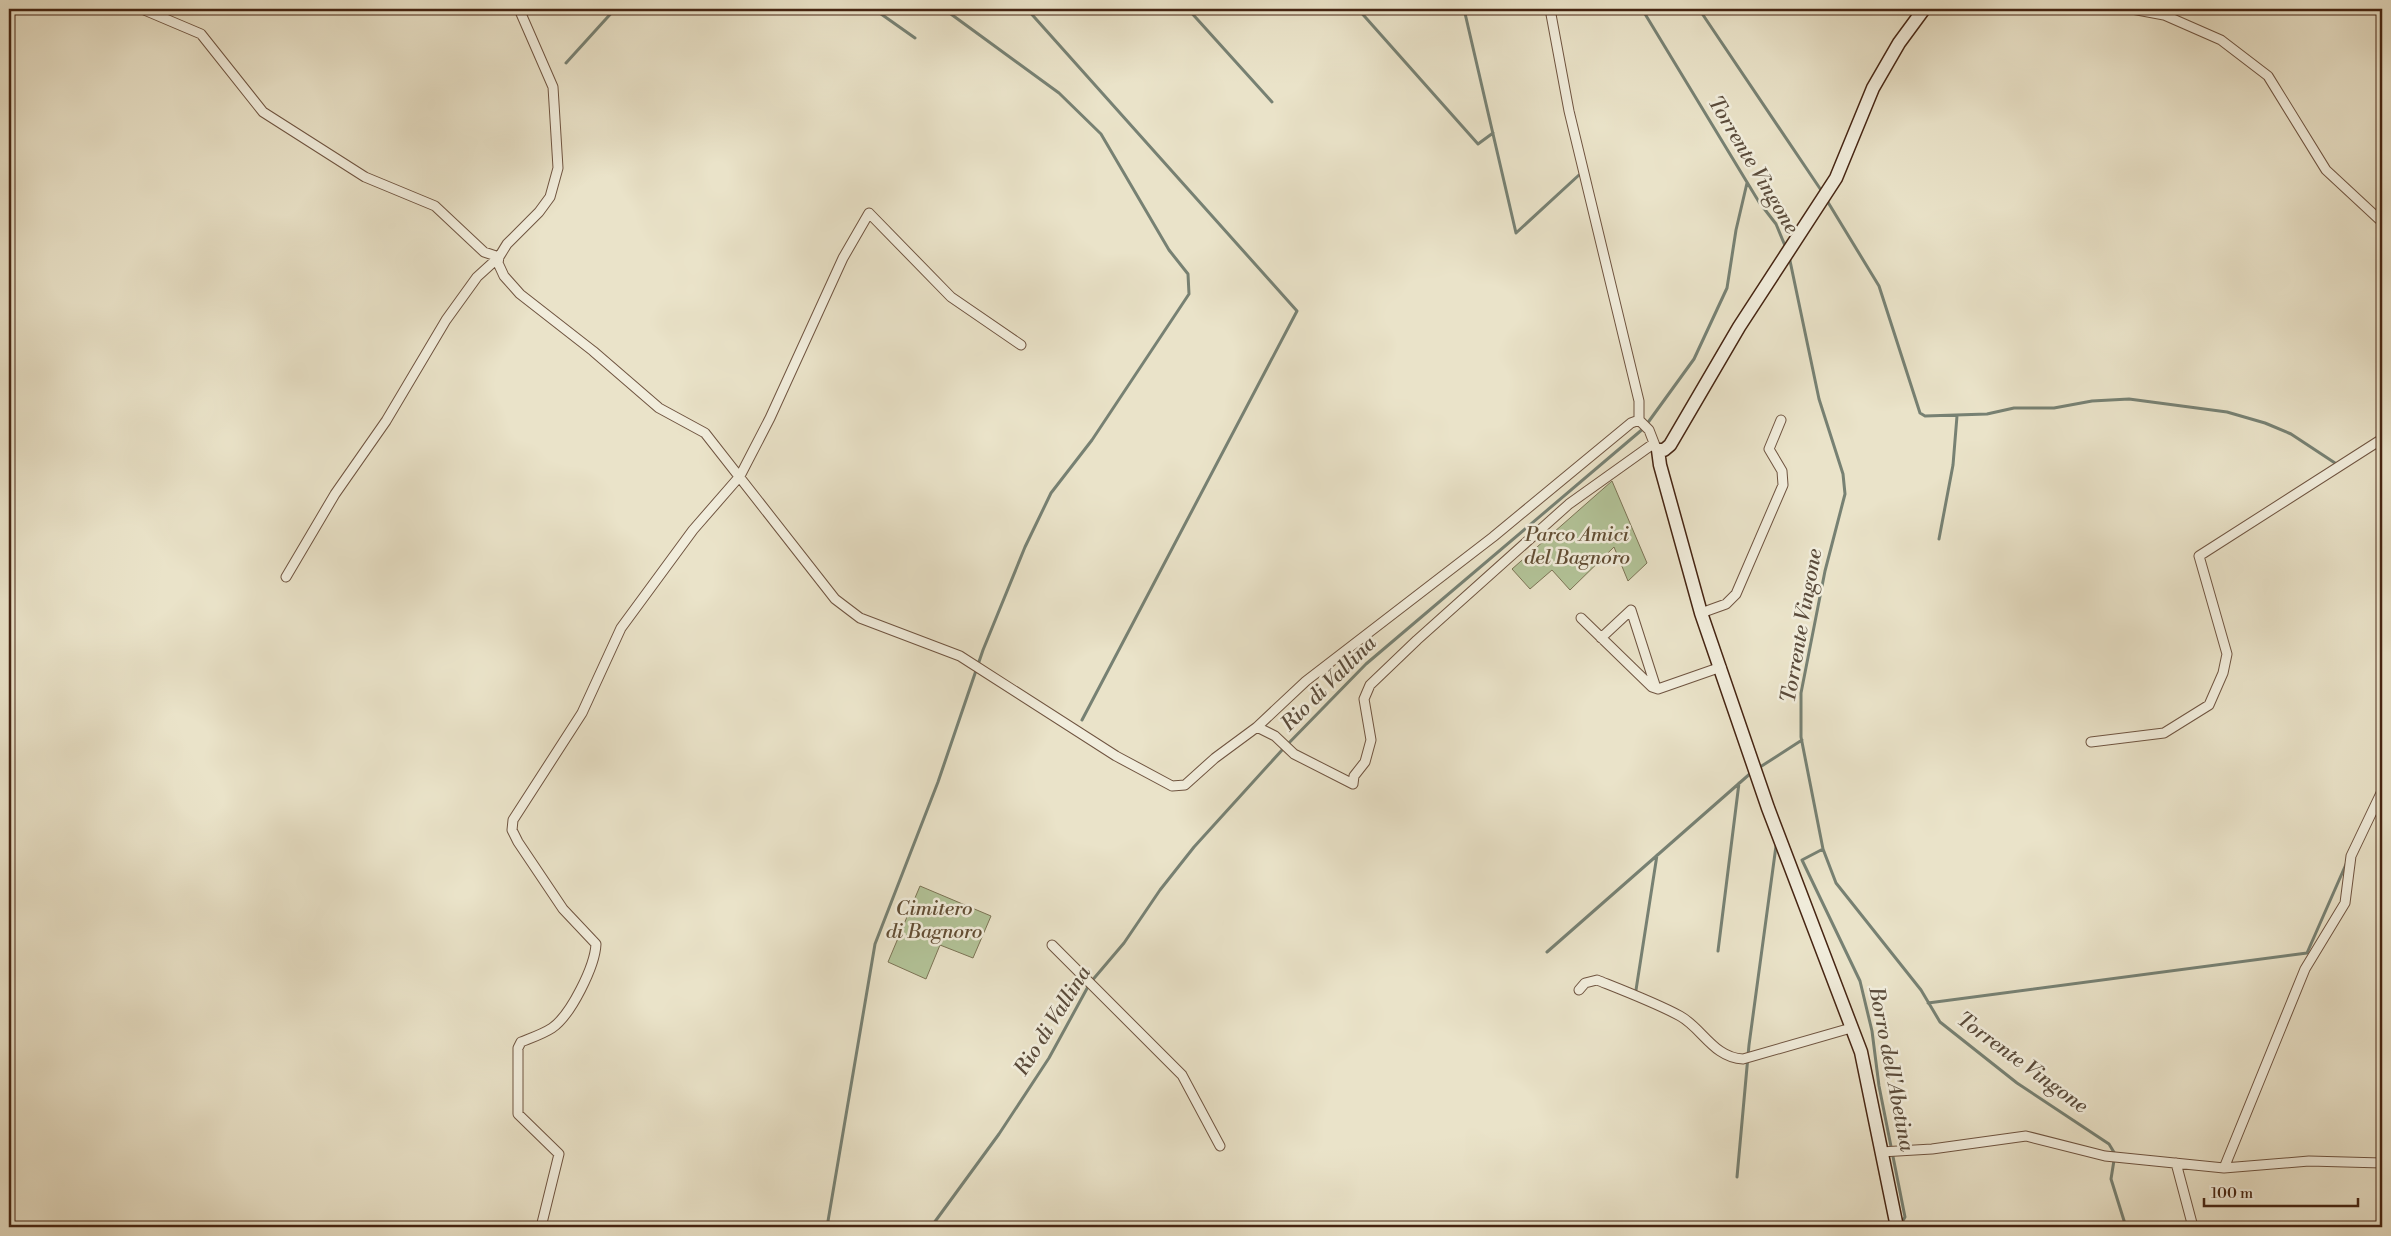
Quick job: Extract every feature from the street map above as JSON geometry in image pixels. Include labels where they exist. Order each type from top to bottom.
[{"type":"street","points":[[142,9],[201,34],[264,112],[365,177],[435,206],[484,252],[498,257]]},
{"type":"street","points":[[286,577],[335,494],[386,421],[446,320],[476,277],[498,257],[507,244],[539,212],[550,197],[558,168],[553,87],[519,9]]},
{"type":"street","points":[[1550,9],[1569,111],[1644,424],[1656,447],[1701,613],[1768,808],[1860,1052],[1897,1227]]},
{"type":"street","points":[[1656,447],[1664,450],[1670,445],[1739,327],[1836,178],[1873,88],[1899,43],[1924,9]]},
{"type":"street","points":[[2132,9],[2164,14],[2221,40],[2268,76],[2326,170],[2382,222]]},
{"type":"street","points":[[541,1227],[559,1154],[518,1114],[518,1048],[521,1042],[552,1028],[562,1019],[594,961],[596,944],[563,909],[518,842],[512,830],[512,820],[582,713],[621,628],[693,530],[740,476],[770,418],[842,258],[869,213],[951,298],[1021,344]]},
{"type":"street","points":[[498,257],[500,269],[520,294],[593,351],[659,408],[705,433],[835,599],[860,618],[960,656],[1116,756],[1172,786],[1185,785],[1215,758],[1257,727],[1306,681],[1493,537],[1631,423],[1644,424]]},
{"type":"street","points":[[1701,613],[1726,604],[1736,594],[1783,485],[1782,472],[1769,449],[1781,420]]},
{"type":"street","points":[[2091,742],[2164,733],[2209,705],[2223,673],[2227,654],[2199,556],[2382,439]]},
{"type":"street","points":[[1257,727],[1276,736],[1290,750],[1325,772],[1353,784],[1354,776],[1365,762],[1371,740],[1364,699],[1370,685],[1569,504],[1656,447]]},
{"type":"street","points":[[1601,638],[1631,610],[1656,688]]},
{"type":"street","points":[[1581,618],[1652,687],[1666,688],[1721,667]]},
{"type":"street","points":[[2224,1168],[2305,970],[2345,903],[2351,856],[2382,791]]},
{"type":"street","points":[[1052,945],[1182,1075],[1220,1146]]},
{"type":"street","points":[[1579,990],[1585,983],[1597,980],[1681,1016],[1716,1048],[1733,1059],[1743,1059],[1851,1028]]},
{"type":"street","points":[[1882,1152],[1932,1148],[2026,1136],[2105,1156],[2224,1168],[2309,1161],[2382,1163]]},
{"type":"street","points":[[2176,1163],[2193,1227]]},
{"type":"green space","name":"Parco Amici del Bagnoro","points":[[1612,481],[1647,563],[1628,581],[1614,547],[1570,590],[1552,570],[1530,589],[1512,569]]},
{"type":"green space","name":"Cimitero di Bagnoro","points":[[920,886],[991,916],[973,958],[940,945],[926,979],[888,962]]},
{"type":"waterway","points":[[566,63],[615,9]]},
{"type":"waterway","points":[[874,9],[915,38]]},
{"type":"waterway","points":[[827,1227],[875,944],[938,782],[983,650],[1025,547],[1051,493],[1092,440],[1189,294],[1188,274],[1169,250],[1101,134],[1059,93],[944,9]]},
{"type":"waterway","points":[[1027,9],[1297,311],[1082,720]]},
{"type":"waterway","points":[[1188,9],[1272,102]]},
{"type":"waterway","points":[[1358,9],[1478,144],[1493,133]]},
{"type":"waterway","points":[[1464,9],[1516,233],[1579,175]]},
{"type":"waterway","name":"Torrente Vingone","points":[[1642,9],[1759,202],[1776,224],[1786,248]]},
{"type":"waterway","points":[[1699,9],[1823,193]]},
{"type":"waterway","name":"Rio di Vallina","points":[[931,1227],[999,1134],[1049,1058],[1090,983],[1124,943],[1160,890],[1194,847],[1283,749],[1366,664],[1644,428],[1694,359],[1727,288],[1736,230],[1747,183]]},
{"type":"waterway","points":[[1826,199],[1879,286],[1920,413],[1925,416],[1987,414],[2014,408],[2054,408],[2092,401],[2129,399],[2227,412],[2265,423],[2291,434],[2335,463]]},
{"type":"waterway","name":"Torrente Vingone","points":[[1789,256],[1819,399],[1843,474],[1845,494],[1825,571],[1801,693],[1801,737],[1823,849],[1836,883],[1921,990],[1940,1022],[2017,1083],[2109,1144],[2115,1154],[2111,1179],[2126,1227]]},
{"type":"waterway","points":[[1939,539],[1953,465],[1957,416]]},
{"type":"waterway","points":[[1757,769],[1802,740]]},
{"type":"waterway","points":[[1547,952],[1752,772]]},
{"type":"waterway","points":[[1718,951],[1739,783]]},
{"type":"waterway","points":[[2378,809],[2382,802]]},
{"type":"waterway","points":[[1737,1177],[1749,1045],[1776,846]]},
{"type":"waterway","name":"Borro dell'Abetina","points":[[1823,849],[1802,860],[1860,981],[1872,1031],[1879,1086],[1905,1217],[1901,1224]]},
{"type":"waterway","points":[[1636,990],[1657,855]]},
{"type":"waterway","points":[[1928,1003],[2307,953],[2347,862]]}]
